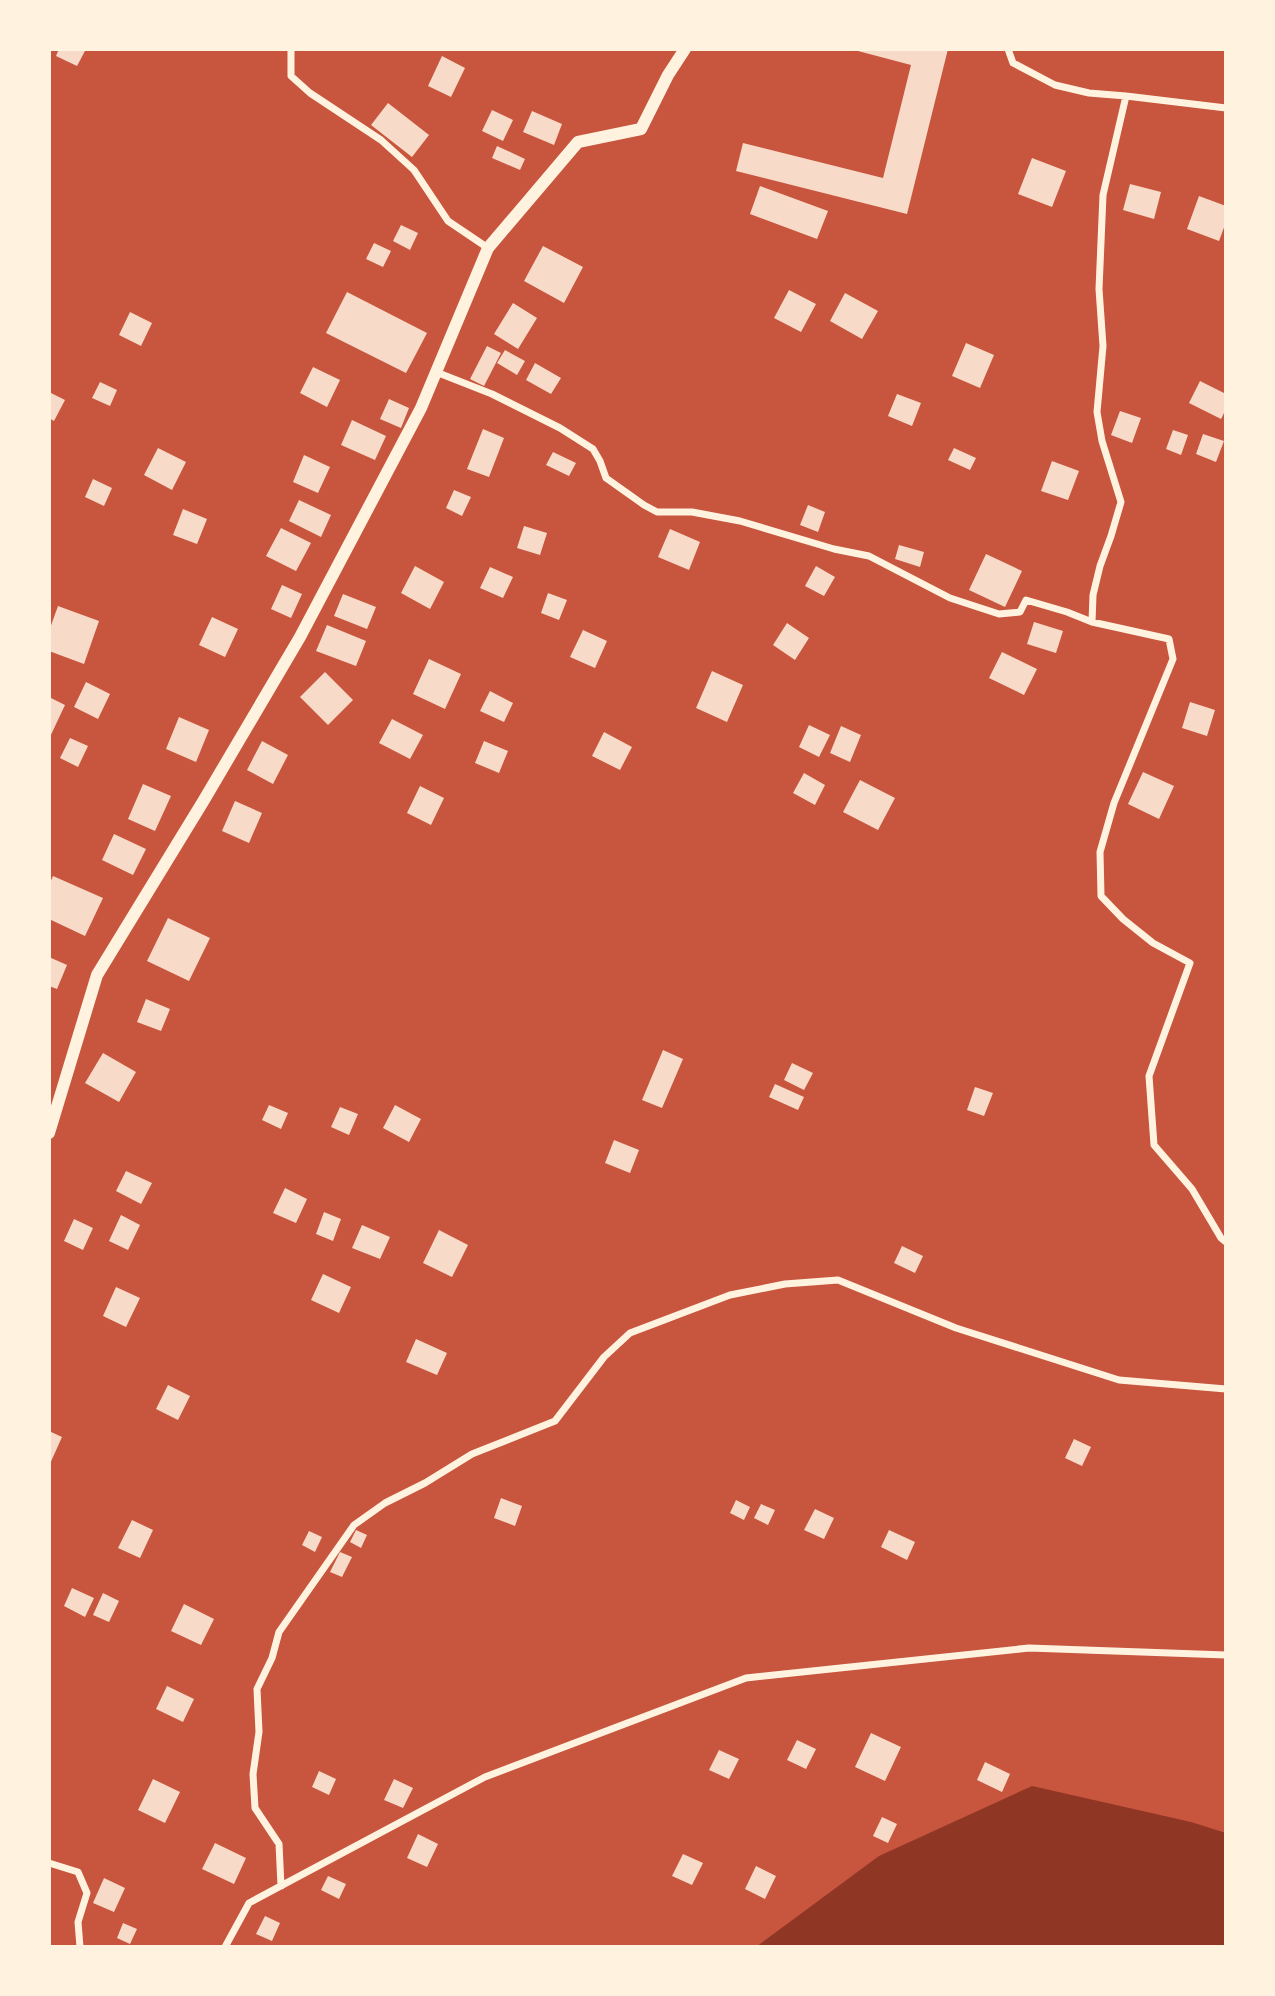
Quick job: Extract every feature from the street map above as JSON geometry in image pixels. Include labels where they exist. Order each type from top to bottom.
[{"type":"main road","points":[[49,1133],[97,975],[300,637],[421,408],[488,248],[578,142],[641,130],[668,75],[685,49]]},
{"type":"street","points":[[291,49],[291,76],[310,93],[381,140],[414,170],[448,221],[488,248]]},
{"type":"street","points":[[1008,49],[1013,64],[1055,85],[1089,93],[1226,108]]},
{"type":"street","points":[[1092,622],[1093,595],[1100,566],[1121,502],[1102,441],[1097,412],[1103,345],[1099,289],[1102,195],[1126,96]]},
{"type":"street","points":[[436,372],[492,394],[560,428],[593,449],[606,478],[657,512],[692,512],[740,521],[834,549],[869,556],[950,598],[999,614],[1020,612],[1026,600],[1092,622],[1169,639],[1173,659],[1114,803],[1100,852],[1101,896],[1123,919],[1153,943],[1190,963],[1149,1076],[1154,1145],[1192,1189],[1226,1242]]},
{"type":"street","points":[[281,1886],[279,1844],[255,1808],[253,1774],[259,1732],[257,1689],[272,1658],[279,1632],[354,1525],[385,1503],[425,1483],[472,1454],[555,1421],[604,1357],[630,1332],[730,1294],[785,1284],[838,1280],[956,1328],[1119,1380],[1226,1389]]},
{"type":"street","points":[[225,1947],[249,1903],[485,1777],[746,1678],[1029,1648],[1226,1655]]},
{"type":"street","points":[[49,1863],[78,1872],[87,1893],[78,1922],[80,1947]]},
{"type":"shaded area","points":[[1032,1786],[1191,1822],[1226,1833],[1226,1947],[756,1947],[879,1856]]},
{"type":"building","points":[[59,49],[86,49],[77,66],[56,56]]},
{"type":"building","points":[[948,49],[907,214],[736,171],[743,143],[883,178],[911,65],[858,51]]},
{"type":"building","points":[[442,56],[465,68],[451,97],[428,86]]},
{"type":"building","points":[[388,103],[429,135],[412,157],[371,125]]},
{"type":"building","points":[[492,110],[513,120],[503,141],[482,131]]},
{"type":"building","points":[[532,111],[562,124],[554,145],[523,132]]},
{"type":"building","points":[[497,146],[525,159],[520,170],[492,158]]},
{"type":"building","points":[[1032,158],[1066,171],[1052,207],[1018,194]]},
{"type":"building","points":[[1130,184],[1161,192],[1154,219],[1123,210]]},
{"type":"building","points":[[760,186],[828,211],[817,239],[750,214]]},
{"type":"building","points":[[1199,196],[1226,206],[1226,222],[1219,241],[1187,229]]},
{"type":"building","points":[[401,225],[418,233],[410,250],[393,241]]},
{"type":"building","points":[[374,243],[391,251],[383,267],[366,259]]},
{"type":"building","points":[[543,246],[583,267],[564,303],[524,281]]},
{"type":"building","points":[[789,290],[816,304],[801,332],[774,318]]},
{"type":"building","points":[[347,292],[427,333],[406,373],[326,333]]},
{"type":"building","points":[[845,293],[878,311],[862,339],[830,321]]},
{"type":"building","points":[[513,303],[537,318],[518,349],[494,334]]},
{"type":"building","points":[[130,312],[152,323],[141,346],[119,335]]},
{"type":"building","points":[[966,343],[994,355],[980,388],[952,376]]},
{"type":"building","points":[[487,346],[501,353],[484,386],[470,379]]},
{"type":"building","points":[[505,350],[525,361],[517,375],[497,363]]},
{"type":"building","points":[[535,363],[561,378],[551,394],[526,380]]},
{"type":"building","points":[[313,367],[340,380],[327,407],[300,393]]},
{"type":"building","points":[[1200,381],[1226,394],[1226,409],[1221,419],[1189,403]]},
{"type":"building","points":[[100,382],[117,390],[110,406],[92,398]]},
{"type":"building","points":[[49,392],[65,400],[54,421],[49,418]]},
{"type":"building","points":[[897,394],[921,403],[912,426],[888,416]]},
{"type":"building","points":[[389,399],[409,408],[401,428],[380,419]]},
{"type":"building","points":[[1120,411],[1141,418],[1132,443],[1111,435]]},
{"type":"building","points":[[352,420],[386,436],[375,460],[341,445]]},
{"type":"building","points":[[483,429],[504,438],[489,477],[467,469]]},
{"type":"building","points":[[1173,430],[1188,435],[1181,455],[1166,449]]},
{"type":"building","points":[[1203,434],[1224,441],[1216,462],[1196,454]]},
{"type":"building","points":[[158,448],[186,462],[172,490],[144,475]]},
{"type":"building","points":[[954,448],[976,458],[970,470],[948,460]]},
{"type":"building","points":[[553,452],[576,463],[569,476],[546,465]]},
{"type":"building","points":[[304,455],[330,467],[318,493],[293,482]]},
{"type":"building","points":[[1052,461],[1079,471],[1068,500],[1041,491]]},
{"type":"building","points":[[93,479],[112,488],[104,506],[85,497]]},
{"type":"building","points":[[454,490],[471,497],[462,516],[446,508]]},
{"type":"building","points":[[299,500],[331,515],[321,537],[289,521]]},
{"type":"building","points":[[808,505],[825,512],[818,532],[800,525]]},
{"type":"building","points":[[183,509],[207,519],[197,544],[173,535]]},
{"type":"building","points":[[524,526],[547,533],[540,555],[517,548]]},
{"type":"building","points":[[281,528],[311,543],[296,571],[266,556]]},
{"type":"building","points":[[670,529],[700,542],[689,570],[658,557]]},
{"type":"building","points":[[899,545],[924,552],[920,567],[895,559]]},
{"type":"building","points":[[986,554],[1022,571],[1005,607],[969,590]]},
{"type":"building","points":[[415,566],[444,582],[430,609],[401,593]]},
{"type":"building","points":[[816,566],[835,577],[824,596],[805,586]]},
{"type":"building","points":[[490,567],[513,577],[503,598],[480,588]]},
{"type":"building","points":[[282,585],[302,594],[291,618],[271,609]]},
{"type":"building","points":[[548,593],[567,600],[559,620],[541,613]]},
{"type":"building","points":[[343,594],[376,607],[367,629],[334,616]]},
{"type":"building","points":[[58,606],[99,621],[84,664],[49,651],[49,631]]},
{"type":"building","points":[[212,617],[238,629],[225,657],[199,645]]},
{"type":"building","points":[[1034,622],[1063,631],[1056,653],[1027,644]]},
{"type":"building","points":[[787,623],[809,638],[795,660],[773,645]]},
{"type":"building","points":[[327,625],[366,641],[356,666],[316,651]]},
{"type":"building","points":[[583,630],[607,641],[595,668],[570,657]]},
{"type":"building","points":[[1002,652],[1037,669],[1024,695],[989,678]]},
{"type":"building","points":[[429,659],[461,674],[445,709],[413,694]]},
{"type":"building","points":[[712,671],[743,685],[727,722],[696,708]]},
{"type":"building","points":[[325,672],[353,700],[328,725],[300,697]]},
{"type":"building","points":[[86,682],[110,694],[98,719],[74,707]]},
{"type":"building","points":[[490,691],[513,703],[504,722],[480,711]]},
{"type":"building","points":[[49,697],[65,705],[49,739]]},
{"type":"building","points":[[1190,702],[1215,710],[1207,736],[1182,728]]},
{"type":"building","points":[[179,717],[209,730],[196,762],[166,749]]},
{"type":"building","points":[[392,719],[423,735],[410,759],[379,743]]},
{"type":"building","points":[[809,725],[830,735],[819,757],[799,747]]},
{"type":"building","points":[[841,726],[861,735],[850,762],[830,753]]},
{"type":"building","points":[[604,732],[632,747],[620,770],[592,756]]},
{"type":"building","points":[[70,738],[88,746],[78,767],[60,758]]},
{"type":"building","points":[[262,741],[288,755],[273,784],[247,770]]},
{"type":"building","points":[[484,741],[508,751],[499,773],[475,763]]},
{"type":"building","points":[[1143,772],[1174,786],[1159,819],[1128,804]]},
{"type":"building","points":[[804,773],[825,785],[815,805],[793,793]]},
{"type":"building","points":[[860,780],[895,798],[878,830],[843,812]]},
{"type":"building","points":[[143,784],[171,796],[155,831],[128,819]]},
{"type":"building","points":[[420,786],[444,798],[431,825],[407,813]]},
{"type":"building","points":[[235,801],[262,813],[249,843],[222,831]]},
{"type":"building","points":[[114,834],[146,849],[133,875],[102,860]]},
{"type":"building","points":[[53,876],[103,898],[85,936],[49,919],[49,885]]},
{"type":"building","points":[[168,918],[210,938],[189,981],[147,961]]},
{"type":"building","points":[[49,957],[67,965],[57,989],[49,986]]},
{"type":"building","points":[[146,999],[170,1009],[161,1031],[137,1022]]},
{"type":"building","points":[[663,1050],[683,1059],[662,1108],[642,1100]]},
{"type":"building","points":[[103,1053],[136,1072],[119,1102],[85,1083]]},
{"type":"building","points":[[792,1063],[813,1073],[804,1090],[784,1080]]},
{"type":"building","points":[[775,1084],[804,1097],[798,1110],[769,1097]]},
{"type":"building","points":[[975,1087],[993,1093],[984,1116],[967,1110]]},
{"type":"building","points":[[269,1105],[288,1113],[281,1129],[262,1120]]},
{"type":"building","points":[[395,1105],[421,1119],[409,1142],[383,1128]]},
{"type":"building","points":[[340,1107],[358,1114],[349,1135],[331,1127]]},
{"type":"building","points":[[614,1140],[639,1150],[630,1173],[605,1163]]},
{"type":"building","points":[[126,1171],[152,1183],[141,1204],[116,1191]]},
{"type":"building","points":[[285,1188],[307,1199],[296,1223],[273,1213]]},
{"type":"building","points":[[324,1212],[341,1219],[333,1241],[316,1234]]},
{"type":"building","points":[[121,1215],[140,1225],[128,1250],[109,1241]]},
{"type":"building","points":[[74,1219],[93,1228],[83,1250],[64,1241]]},
{"type":"building","points":[[362,1225],[390,1237],[380,1259],[352,1248]]},
{"type":"building","points":[[439,1230],[468,1245],[452,1277],[423,1263]]},
{"type":"building","points":[[902,1246],[923,1256],[915,1273],[894,1263]]},
{"type":"building","points":[[323,1274],[351,1287],[339,1313],[311,1300]]},
{"type":"building","points":[[116,1287],[140,1298],[126,1327],[103,1316]]},
{"type":"building","points":[[416,1339],[447,1353],[437,1375],[406,1362]]},
{"type":"building","points":[[168,1385],[190,1396],[178,1420],[156,1409]]},
{"type":"building","points":[[49,1431],[62,1437],[49,1466]]},
{"type":"building","points":[[1074,1439],[1091,1447],[1082,1466],[1065,1458]]},
{"type":"building","points":[[501,1498],[522,1506],[515,1526],[494,1518]]},
{"type":"building","points":[[736,1500],[750,1507],[744,1520],[730,1513]]},
{"type":"building","points":[[761,1504],[775,1510],[768,1525],[754,1518]]},
{"type":"building","points":[[815,1509],[834,1518],[824,1539],[804,1530]]},
{"type":"building","points":[[132,1520],[153,1530],[140,1558],[118,1548]]},
{"type":"building","points":[[356,1530],[367,1535],[361,1548],[350,1542]]},
{"type":"building","points":[[889,1530],[915,1542],[907,1560],[881,1547]]},
{"type":"building","points":[[309,1531],[322,1537],[315,1552],[302,1545]]},
{"type":"building","points":[[340,1552],[352,1557],[342,1577],[330,1572]]},
{"type":"building","points":[[72,1588],[94,1598],[85,1617],[64,1606]]},
{"type":"building","points":[[103,1593],[119,1601],[109,1622],[93,1615]]},
{"type":"building","points":[[184,1604],[214,1619],[201,1645],[171,1631]]},
{"type":"building","points":[[167,1686],[194,1699],[183,1722],[156,1709]]},
{"type":"building","points":[[871,1733],[901,1747],[885,1781],[855,1767]]},
{"type":"building","points":[[797,1740],[816,1749],[806,1769],[787,1760]]},
{"type":"building","points":[[719,1750],[739,1759],[729,1779],[709,1770]]},
{"type":"building","points":[[985,1762],[1010,1774],[1002,1792],[977,1780]]},
{"type":"building","points":[[319,1771],[336,1779],[329,1795],[312,1787]]},
{"type":"building","points":[[153,1779],[180,1792],[165,1823],[138,1810]]},
{"type":"building","points":[[394,1779],[413,1788],[403,1808],[384,1800]]},
{"type":"building","points":[[882,1817],[897,1824],[888,1843],[873,1836]]},
{"type":"building","points":[[418,1834],[438,1844],[427,1867],[407,1858]]},
{"type":"building","points":[[215,1843],[246,1858],[234,1884],[202,1869]]},
{"type":"building","points":[[683,1854],[703,1863],[692,1885],[672,1876]]},
{"type":"building","points":[[756,1866],[776,1876],[765,1899],[745,1889]]},
{"type":"building","points":[[328,1876],[346,1884],[339,1899],[321,1890]]},
{"type":"building","points":[[104,1878],[125,1888],[114,1912],[93,1903]]},
{"type":"building","points":[[265,1916],[280,1923],[272,1941],[256,1934]]},
{"type":"building","points":[[123,1923],[137,1929],[130,1944],[117,1938]]}]
